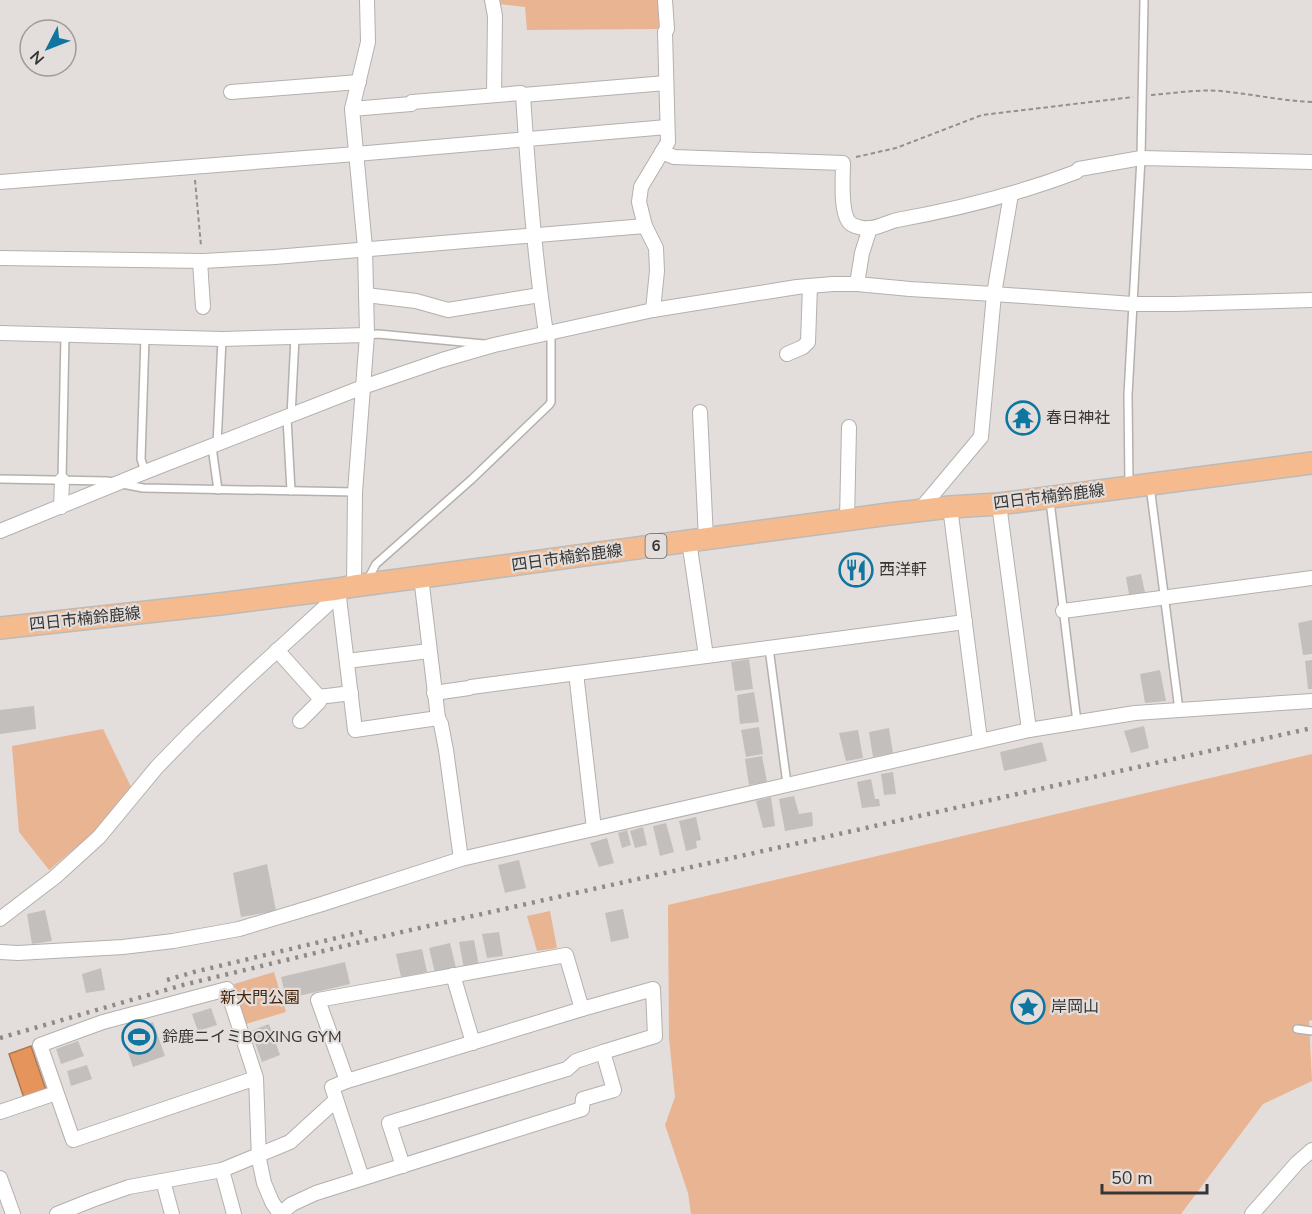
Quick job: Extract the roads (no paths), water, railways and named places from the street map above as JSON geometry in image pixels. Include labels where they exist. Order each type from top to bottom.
[{"type":"main road","name":"四日市楠鈴鹿線","points":[[0,628],[349,589],[421,577],[847,520],[950,507],[1050,498],[1312,463]]},
{"type":"street","points":[[367,0],[368,42],[352,109],[365,248],[367,335],[349,589],[347,661],[356,730],[438,718]]},
{"type":"street","points":[[492,0],[495,16],[494,95]]},
{"type":"street","points":[[653,310],[657,271],[656,248],[645,226],[639,202],[641,187],[668,142],[665,0]]},
{"type":"street","points":[[231,92],[359,82]]},
{"type":"street","points":[[352,109],[494,95],[521,93],[523,95],[666,83]]},
{"type":"street","points":[[523,95],[540,295],[549,333]]},
{"type":"street","points":[[0,182],[667,127]]},
{"type":"street","points":[[662,152],[675,157],[843,163],[843,206],[849,222],[854,226],[870,228],[1011,194],[1079,169],[1141,158],[1312,162]]},
{"type":"street","points":[[919,511],[981,437],[994,294],[1011,194]]},
{"type":"street","points":[[0,258],[201,261],[645,226]]},
{"type":"street","points":[[857,284],[862,253],[870,228]]},
{"type":"street","points":[[201,261],[203,307]]},
{"type":"street","points":[[0,531],[363,387],[442,360],[494,345],[653,310],[810,286],[857,284],[910,290],[1133,304],[1312,300]]},
{"type":"street","points":[[787,354],[803,347],[808,342],[810,286]]},
{"type":"street","points":[[366,295],[416,301],[448,310],[540,295]]},
{"type":"street","points":[[0,333],[222,339],[367,335]]},
{"type":"street","points":[[700,412],[697,540],[706,656]]},
{"type":"street","points":[[847,520],[849,427]]},
{"type":"street","points":[[61,507],[62,480]]},
{"type":"street","points":[[999,504],[1029,730]]},
{"type":"street","points":[[950,507],[980,740]]},
{"type":"street","points":[[421,577],[434,693],[446,750],[461,859]]},
{"type":"street","points":[[1063,611],[1312,578]]},
{"type":"street","points":[[0,919],[55,877],[99,837],[157,767],[190,732],[277,650],[349,589]]},
{"type":"street","points":[[434,693],[965,622]]},
{"type":"street","points":[[277,650],[319,698]]},
{"type":"street","points":[[347,661],[429,651]]},
{"type":"street","points":[[576,673],[594,829]]},
{"type":"street","points":[[319,698],[351,693]]},
{"type":"street","points":[[300,721],[319,702],[319,698]]},
{"type":"street","points":[[0,952],[123,947],[238,929],[461,859],[1029,730],[1135,713],[1312,701]]},
{"type":"street","points":[[347,1081],[318,1000],[566,955],[582,1009]]},
{"type":"street","points":[[453,975],[472,1043]]},
{"type":"street","points":[[256,1078],[73,1140],[40,1044],[103,1022],[227,989],[256,1078],[259,1155],[264,1183],[280,1214],[292,1204],[316,1193],[582,1109],[584,1098],[614,1090],[603,1052]]},
{"type":"street","points":[[362,1178],[332,1087],[653,989],[655,1036],[576,1061],[567,1069],[389,1123],[403,1166]]},
{"type":"street","points":[[0,1112],[57,1093]]},
{"type":"street","points":[[57,1214],[129,1187],[222,1170],[259,1155],[290,1142],[336,1100]]},
{"type":"street","points":[[1259,1211],[1297,1163],[1312,1150]]},
{"type":"street","points":[[222,1170],[234,1214]]},
{"type":"street","points":[[0,1178],[13,1214]]},
{"type":"street","points":[[163,1181],[172,1214]]},
{"type":"street","points":[[92,1200],[97,1214]]},
{"type":"lane","points":[[1144,0],[1141,158],[1128,395],[1139,486],[1164,598],[1179,710]]},
{"type":"lane","points":[[349,589],[472,479],[549,405],[551,402],[549,333]]},
{"type":"lane","points":[[367,335],[378,334],[494,345]]},
{"type":"lane","points":[[62,480],[65,336]]},
{"type":"lane","points":[[145,337],[141,459],[145,472]]},
{"type":"lane","points":[[291,492],[289,417],[295,337]]},
{"type":"lane","points":[[218,490],[215,446],[222,339]]},
{"type":"lane","points":[[0,479],[107,481],[143,488],[355,492]]},
{"type":"lane","points":[[1050,498],[1077,722]]},
{"type":"lane","points":[[769,648],[788,784]]},
{"type":"lane","points":[[1297,1029],[1312,1031]]},
{"type":"railway","points":[[0,1038],[183,985],[406,931],[1312,728]]},
{"type":"railway","points":[[167,980],[362,932]]},
{"type":"place","name":"春日神社","points":[[1023,418]]},
{"type":"place","name":"西洋軒","points":[[856,570]]},
{"type":"place","name":"岸岡山","points":[[1028,1007]]},
{"type":"place","name":"鈴鹿ニイミBOXING GYM","points":[[139,1037]]},
{"type":"park label","name":"新大門公園","points":[[260,998]]}]
